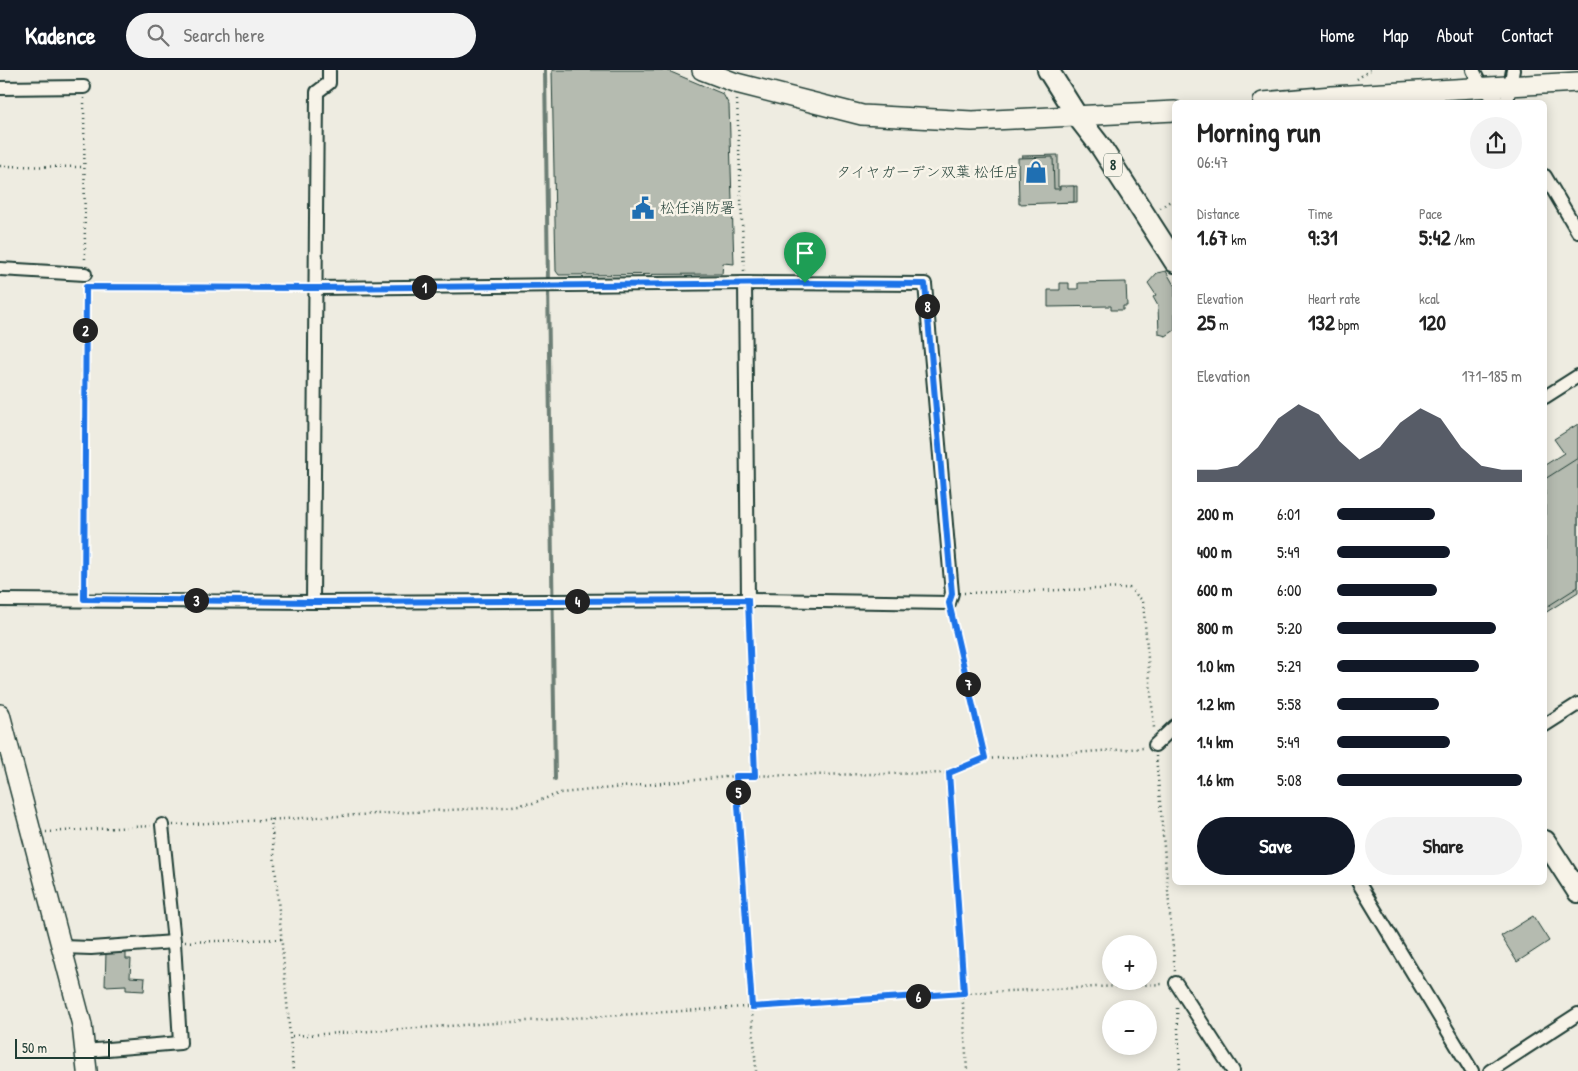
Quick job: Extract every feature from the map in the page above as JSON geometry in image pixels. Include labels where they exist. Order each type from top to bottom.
[{"type":"main road","name":"8","points":[[1048,70],[1077,116],[1101,147],[1172,257]]},
{"type":"main road","points":[[1547,844],[1578,892]]},
{"type":"street","points":[[314,602],[317,92],[329,83],[329,70]]},
{"type":"street","points":[[702,70],[736,83],[862,116],[972,121],[1172,111]]},
{"type":"street","points":[[1473,70],[1482,88],[1497,100]]},
{"type":"street","points":[[1286,100],[1578,82]]},
{"type":"street","points":[[0,88],[84,87]]},
{"type":"street","points":[[1547,179],[1578,232]]},
{"type":"street","points":[[0,269],[85,280]]},
{"type":"street","points":[[0,600],[84,599],[314,602],[951,598],[925,284],[745,283],[317,288]]},
{"type":"street","points":[[745,283],[748,600]]},
{"type":"street","points":[[1547,396],[1578,376]]},
{"type":"street","points":[[1547,724],[1578,704]]},
{"type":"street","points":[[0,714],[82,1025],[86,1071]]},
{"type":"street","points":[[1155,745],[1172,729]]},
{"type":"street","points":[[84,1051],[180,1043],[174,942],[162,825]]},
{"type":"street","points":[[1360,885],[1472,1071]]},
{"type":"street","points":[[62,947],[91,948],[174,942]]},
{"type":"street","points":[[1176,984],[1232,1071]]},
{"type":"street","points":[[1490,1071],[1578,1014]]},
{"type":"path","points":[[736,83],[745,283]]},
{"type":"path","points":[[84,87],[84,599]]},
{"type":"path","points":[[0,166],[85,167]]},
{"type":"path","points":[[85,280],[317,288]]},
{"type":"path","points":[[985,758],[951,598],[1128,588],[1143,601],[1176,984],[1180,1071]]},
{"type":"path","points":[[748,600],[755,776]]},
{"type":"path","points":[[32,832],[505,807],[533,803],[560,793],[736,776],[949,773],[985,758],[1147,748],[1155,745]]},
{"type":"path","points":[[949,773],[964,993],[967,1071]]},
{"type":"path","points":[[736,776],[756,1071]]},
{"type":"path","points":[[271,820],[281,939],[292,1036],[293,1071]]},
{"type":"path","points":[[174,942],[281,939]]},
{"type":"path","points":[[292,1036],[964,993],[1176,984]]},
{"type":"building","name":"松任消防署","points":[[552,70],[666,70],[723,94],[729,105],[734,264],[723,263],[722,274],[559,275],[556,271]]},
{"type":"building","name":"タイヤガーデン双葉 松任店","points":[[1058,155],[1058,187],[1077,186],[1077,202],[1023,203],[1022,156]]},
{"type":"building","name":"タイヤガーデン双葉 松任店","points":[[1053,157],[1054,189],[1060,189],[1060,186],[1074,186],[1074,202],[1019,204],[1018,158]]},
{"type":"building","points":[[1166,271],[1172,282],[1172,332],[1166,336],[1159,334],[1158,306],[1153,297],[1156,295],[1148,283],[1157,273]]},
{"type":"building","points":[[1126,282],[1127,306],[1123,306],[1123,310],[1111,310],[1111,306],[1048,307],[1048,290],[1060,290],[1060,283],[1069,283],[1069,289],[1078,289],[1078,283]]},
{"type":"building","points":[[1578,424],[1578,592],[1547,612],[1547,464],[1564,453],[1554,439]]},
{"type":"building","points":[[1578,458],[1578,587],[1547,607],[1547,478]]},
{"type":"building","points":[[1533,916],[1549,941],[1517,962],[1501,936]]},
{"type":"building","points":[[106,952],[126,953],[126,959],[131,959],[130,977],[145,978],[144,991],[126,990],[126,985],[105,986]]},
{"type":"waterway","points":[[545,70],[555,779]]},
{"type":"place","name":"タイヤガーデン双葉 松任店","points":[[1036,172]]},
{"type":"place","name":"松任消防署","points":[[643,208]]},
{"type":"route","points":[[805,283],[925,284],[952,594],[949,603],[985,758],[949,773],[964,993],[752,1007],[736,776],[755,776],[748,600],[314,602],[84,599],[86,287],[317,288],[805,283]]}]
